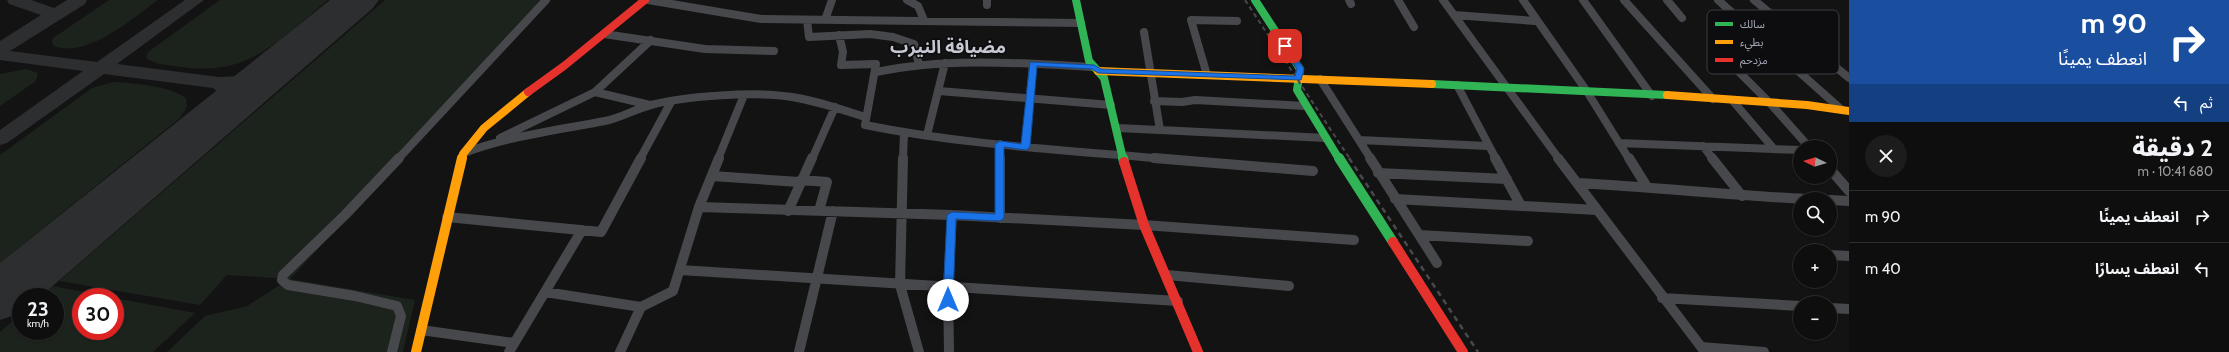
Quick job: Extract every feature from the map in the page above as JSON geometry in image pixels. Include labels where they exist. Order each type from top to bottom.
[{"type":"street","points":[[392,352],[401,316],[397,306],[355,296],[288,285],[282,280],[283,275],[345,215],[546,0]]},
{"type":"street","points":[[416,352],[447,217],[464,153],[483,130],[513,104],[646,0],[760,18],[807,20],[924,20],[1081,23]]},
{"type":"street","points":[[825,20],[832,0]]},
{"type":"street","points":[[907,0],[918,6],[924,20]]},
{"type":"street","points":[[1076,0],[1090,61],[1104,78],[1117,128],[1122,156],[1144,225],[1178,301],[1198,352]]},
{"type":"street","points":[[1255,0],[1300,69],[1297,90],[1305,106],[1463,352]]},
{"type":"street","points":[[1398,0],[1414,27]]},
{"type":"street","points":[[1443,0],[1662,298],[1703,350],[1764,352]]},
{"type":"street","points":[[1523,0],[1535,21],[1586,90],[1647,187]]},
{"type":"street","points":[[1583,0],[1652,96]]},
{"type":"street","points":[[1624,0],[1713,99]]},
{"type":"street","points":[[1667,0],[1682,18]]},
{"type":"street","points":[[1718,0],[1730,10]]},
{"type":"street","points":[[1754,0],[1766,10]]},
{"type":"street","points":[[1454,15],[1535,21]]},
{"type":"street","points":[[807,20],[809,37],[870,34],[877,37],[896,38],[900,42],[914,44],[919,64]]},
{"type":"street","points":[[1207,75],[1191,20],[1237,21]]},
{"type":"street","points":[[1144,32],[1154,101],[1160,130]]},
{"type":"street","points":[[604,34],[705,48],[774,51]]},
{"type":"street","points":[[839,35],[843,52],[842,65],[876,64],[876,72],[865,117],[865,125],[904,133],[928,134],[1026,147],[1313,171]]},
{"type":"street","points":[[464,153],[490,143],[595,92],[650,40]]},
{"type":"street","points":[[928,134],[939,91],[944,63]]},
{"type":"street","points":[[876,72],[919,64],[1033,64],[1151,73],[1586,90],[1652,96],[1769,102],[1845,110]]},
{"type":"street","points":[[1026,147],[1033,64]]},
{"type":"street","points":[[1839,70],[1849,78]]},
{"type":"street","points":[[1741,74],[1769,102],[1803,140]]},
{"type":"street","points":[[1803,74],[1845,110]]},
{"type":"street","points":[[1320,79],[1378,173],[1437,263]]},
{"type":"street","points":[[1457,85],[1520,204]]},
{"type":"street","points":[[939,91],[1030,100],[1111,105]]},
{"type":"street","points":[[595,92],[650,105]]},
{"type":"street","points":[[490,143],[614,118],[650,105],[744,95],[791,97],[834,107],[865,117]]},
{"type":"street","points":[[620,352],[641,308],[673,291],[699,207],[744,95]]},
{"type":"street","points":[[1154,101],[1182,102],[1195,100],[1305,106]]},
{"type":"street","points":[[1732,100],[1774,148]]},
{"type":"street","points":[[447,217],[601,232],[671,102]]},
{"type":"street","points":[[788,211],[834,107]]},
{"type":"street","points":[[1117,128],[1326,138]]},
{"type":"street","points":[[904,133],[900,285],[919,352]]},
{"type":"street","points":[[1359,140],[1488,146]]},
{"type":"street","points":[[1619,143],[1793,149]]},
{"type":"street","points":[[1000,144],[1000,218]]},
{"type":"street","points":[[1703,146],[1742,196]]},
{"type":"street","points":[[1378,173],[1507,179]]},
{"type":"street","points":[[712,176],[827,182],[819,211]]},
{"type":"street","points":[[1837,177],[1849,191]]},
{"type":"street","points":[[1577,183],[1647,187],[1708,194],[1793,198]]},
{"type":"street","points":[[1395,199],[1520,204],[1597,210]]},
{"type":"street","points":[[1837,200],[1849,201]]},
{"type":"street","points":[[699,207],[952,215],[1144,225],[1354,240]]},
{"type":"street","points":[[799,352],[833,211]]},
{"type":"street","points":[[949,352],[948,288],[952,215]]},
{"type":"street","points":[[421,330],[512,348],[582,230]]},
{"type":"street","points":[[1419,235],[1528,241]]},
{"type":"street","points":[[1837,255],[1849,256]]},
{"type":"street","points":[[680,270],[817,277],[900,285],[1178,301]]},
{"type":"street","points":[[1166,275],[1289,286]]},
{"type":"street","points":[[546,292],[641,308]]},
{"type":"street","points":[[1662,298],[1793,306]]},
{"type":"street","points":[[1837,308],[1849,309]]},
{"type":"shaded area","points":[[109,0],[158,0],[123,26],[95,42],[81,47],[67,48],[54,46],[52,42],[53,38]]},
{"type":"shaded area","points":[[220,0],[328,0],[278,41],[245,61],[205,69],[163,64],[146,58],[148,52]]},
{"type":"shaded area","points":[[385,0],[550,0],[290,279],[415,300],[403,352],[167,352],[205,316],[247,306],[289,279],[227,275],[200,305],[124,292],[124,288],[100,288],[59,281]]},
{"type":"shaded area","points":[[26,69],[38,73],[36,81],[0,106],[0,74]]},
{"type":"shaded area","points":[[113,82],[151,86],[171,91],[186,98],[187,107],[180,118],[0,263],[0,155],[92,88]]},
{"type":"shaded area","points":[[53,286],[63,288],[51,288]]},
{"type":"shaded area","points":[[64,288],[72,290],[72,340],[124,340],[124,300],[195,313],[153,352],[0,352],[0,332],[12,322],[12,340],[64,340]]},
{"type":"taxiway","points":[[15,0],[50,13],[50,17],[39,24]]},
{"type":"taxiway","points":[[0,49],[79,0]]},
{"type":"taxiway","points":[[100,68],[196,0]]},
{"type":"taxiway","points":[[0,55],[100,68]]},
{"type":"taxiway","points":[[0,139],[100,68]]},
{"type":"taxiway","points":[[100,68],[219,83]]},
{"type":"taxiway","points":[[219,83],[244,81],[270,72]]},
{"type":"taxiway","points":[[219,83],[230,93],[231,99],[228,107]]},
{"type":"runway","points":[[0,297],[357,0]]},
{"type":"railway","points":[[1245,0],[1350,159]]},
{"type":"railway","points":[[1349,158],[1478,352]]},
{"type":"traffic: fast","points":[[1076,0],[1089,61],[1104,78],[1124,162]]},
{"type":"traffic: fast","points":[[1255,0],[1300,69],[1297,90],[1302,101],[1393,242]]},
{"type":"traffic: fast","points":[[1432,84],[1667,95]]},
{"type":"traffic: slow","points":[[1098,71],[1432,84]]},
{"type":"traffic: slow","points":[[416,352],[463,154],[484,128],[528,92]]},
{"type":"traffic: slow","points":[[1667,95],[1807,105],[1849,111]]},
{"type":"traffic: jam","points":[[528,92],[564,66],[645,0]]},
{"type":"traffic: jam","points":[[1124,162],[1144,225],[1198,352]]},
{"type":"traffic: jam","points":[[1393,242],[1463,352]]},
{"type":"district","name":"مضيافة النيرب","points":[[948,47]]},
{"type":"route","points":[[948,300],[952,215],[1000,218],[1000,144],[1026,147],[1033,64],[1094,67],[1098,71],[1298,78],[1300,69],[1285,46]]}]
